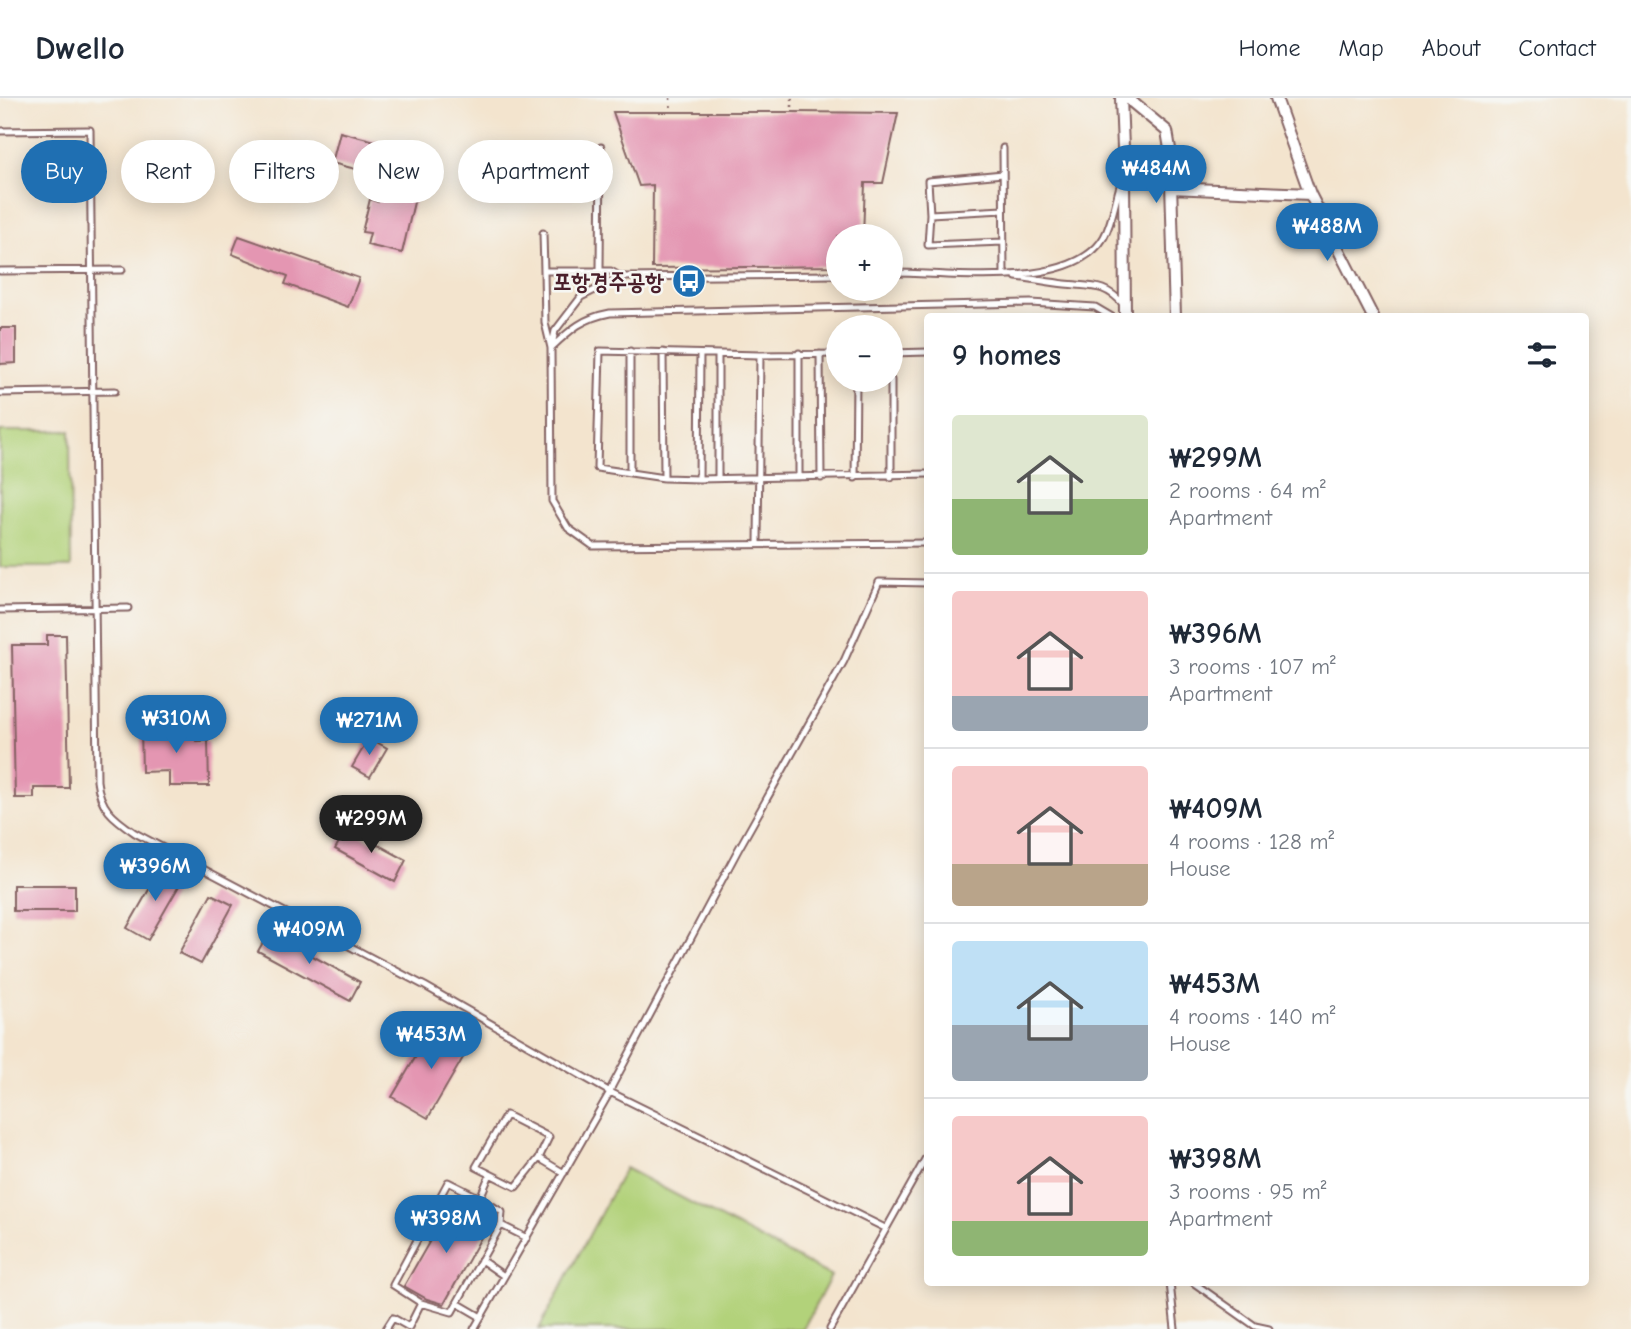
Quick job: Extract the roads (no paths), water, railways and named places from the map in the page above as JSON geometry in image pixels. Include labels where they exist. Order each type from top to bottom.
[{"type":"street","points":[[1121,98],[1125,311]]},
{"type":"street","points":[[1127,98],[1167,131],[1175,313]]},
{"type":"street","points":[[1276,98],[1310,194],[1371,313]]},
{"type":"street","points":[[1171,188],[1310,194]]},
{"type":"lane","points":[[0,131],[90,131],[97,781],[99,798],[113,817],[135,833],[425,986],[610,1092],[885,1228]]},
{"type":"lane","points":[[1003,148],[1004,275]]},
{"type":"lane","points":[[903,274],[1004,275],[1049,272],[1079,261],[1104,238],[1124,173]]},
{"type":"lane","points":[[1003,174],[928,181],[929,245],[1003,242]]},
{"type":"lane","points":[[600,271],[601,203]]},
{"type":"lane","points":[[930,214],[1003,210]]},
{"type":"lane","points":[[543,233],[545,323],[551,348],[552,501],[568,527],[593,547],[924,543]]},
{"type":"lane","points":[[0,271],[122,270]]},
{"type":"lane","points":[[544,271],[611,271],[621,277]]},
{"type":"lane","points":[[551,348],[555,331],[581,297],[621,277],[826,275]]},
{"type":"lane","points":[[1004,275],[1069,284],[1089,284],[1115,295],[1125,311]]},
{"type":"lane","points":[[551,348],[589,317],[610,313],[1031,303],[1096,307],[1106,313]]},
{"type":"lane","points":[[826,354],[600,351],[597,468],[663,478],[699,479],[855,478],[924,474]]},
{"type":"lane","points":[[630,351],[630,473]]},
{"type":"lane","points":[[663,352],[663,478]]},
{"type":"lane","points":[[903,353],[924,352]]},
{"type":"lane","points":[[799,353],[799,477]]},
{"type":"lane","points":[[699,479],[700,354]]},
{"type":"lane","points":[[718,354],[718,478]]},
{"type":"lane","points":[[820,354],[821,478]]},
{"type":"lane","points":[[758,543],[760,355]]},
{"type":"lane","points":[[0,393],[115,391]]},
{"type":"lane","points":[[855,478],[856,392]]},
{"type":"lane","points":[[891,392],[891,477]]},
{"type":"lane","points":[[474,1329],[610,1092],[738,850],[844,661],[879,582],[924,583]]},
{"type":"lane","points":[[0,610],[128,608]]},
{"type":"lane","points":[[506,1115],[549,1137],[539,1158],[516,1187],[476,1167],[506,1115]]},
{"type":"lane","points":[[539,1158],[564,1173]]},
{"type":"lane","points":[[830,1329],[924,1161]]},
{"type":"lane","points":[[480,1198],[490,1174]]},
{"type":"lane","points":[[448,1182],[502,1212],[501,1225],[452,1312],[421,1303],[393,1285],[448,1182]]},
{"type":"lane","points":[[501,1225],[527,1238]]},
{"type":"lane","points":[[481,1260],[504,1276]]},
{"type":"lane","points":[[1170,1286],[1175,1329]]},
{"type":"lane","points":[[1198,1286],[1255,1326],[1269,1329]]},
{"type":"lane","points":[[386,1329],[393,1318],[410,1328],[421,1303]]},
{"type":"lane","points":[[457,1303],[481,1317]]},
{"type":"place","name":"포항경주공항","points":[[689,281]]}]
